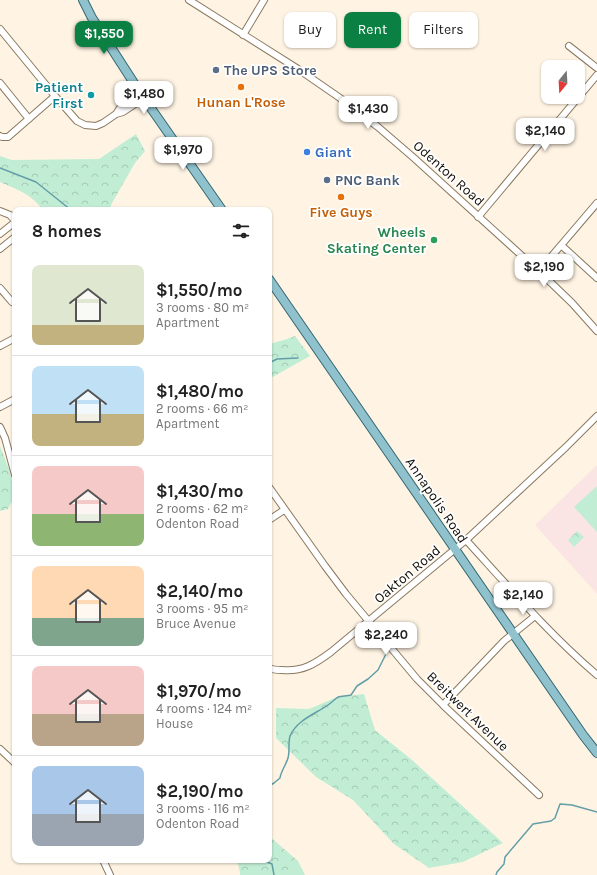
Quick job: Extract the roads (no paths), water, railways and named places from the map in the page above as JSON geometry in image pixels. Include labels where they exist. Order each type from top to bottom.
[{"type":"main road","points":[[83,0],[92,18],[141,94],[220,207]]},
{"type":"main road","name":"Annapolis Road","points":[[272,283],[583,735],[597,753]]},
{"type":"main road","name":"Annapolis Road","points":[[583,735],[597,761]]},
{"type":"street","name":"Odenton Road","points":[[189,0],[322,85],[378,127],[539,271],[572,303],[597,331]]},
{"type":"street","points":[[243,35],[264,0]]},
{"type":"street","points":[[0,29],[55,96],[78,121],[85,125],[96,126],[103,123],[116,114],[120,108],[141,94]]},
{"type":"street","points":[[569,46],[597,68]]},
{"type":"street","points":[[478,216],[597,76]]},
{"type":"street","points":[[0,83],[29,119]]},
{"type":"street","points":[[0,136],[8,137],[55,96]]},
{"type":"street","points":[[539,271],[597,203]]},
{"type":"street","points":[[0,211],[12,217]]},
{"type":"street","points":[[0,234],[12,224]]},
{"type":"street","points":[[0,249],[12,239]]},
{"type":"street","points":[[561,245],[597,278]]},
{"type":"street","points":[[0,288],[12,302]]},
{"type":"street","points":[[0,346],[12,340]]},
{"type":"street","points":[[0,407],[12,401]]},
{"type":"street","name":"Oakton Road","points":[[272,670],[290,671],[305,669],[332,652],[466,540],[566,447],[597,416]]},
{"type":"street","points":[[0,427],[5,438],[12,463]]},
{"type":"street","name":"Breitwert Avenue","points":[[272,492],[325,566],[368,621],[417,679],[539,795]]},
{"type":"street","points":[[272,518],[284,510]]},
{"type":"street","points":[[466,540],[535,616],[575,656],[597,675]]},
{"type":"street","points":[[443,704],[504,641],[535,616]]},
{"type":"street","points":[[0,749],[12,760]]},
{"type":"street","points":[[104,863],[110,875]]},
{"type":"waterway","points":[[0,168],[36,182],[67,207]]},
{"type":"waterway","points":[[272,362],[277,359],[298,358]]},
{"type":"waterway","points":[[272,784],[280,778],[288,758],[289,741],[293,730],[307,718],[338,697],[351,695],[357,686],[378,670],[387,652]]},
{"type":"waterway","points":[[496,875],[504,864],[505,857],[533,824],[551,821],[555,818],[560,804],[572,805],[597,812]]},
{"type":"waterway","points":[[269,863],[272,864],[274,875]]},
{"type":"place","name":"The UPS Store","points":[[216,70]]},
{"type":"place","name":"Hunan L'Rose","points":[[241,87]]},
{"type":"place","name":"Patient First","points":[[91,95]]},
{"type":"place","name":"Giant","points":[[307,152]]},
{"type":"place","name":"PNC Bank","points":[[327,180]]},
{"type":"place","name":"Five Guys","points":[[341,197]]},
{"type":"place","name":"Wheels Skating Center","points":[[434,240]]}]
